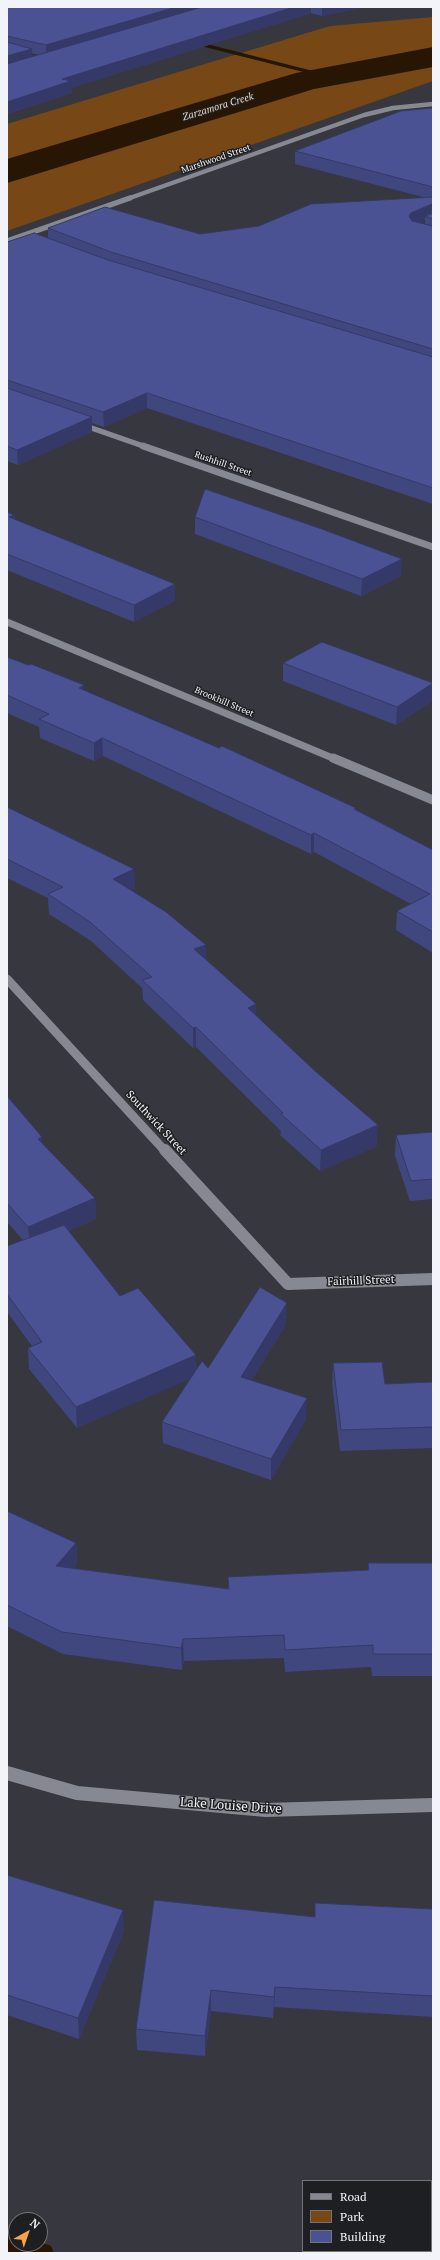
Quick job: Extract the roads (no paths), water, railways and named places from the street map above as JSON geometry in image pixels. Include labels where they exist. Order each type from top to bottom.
[{"type":"street","name":"Marshwood Street","points":[[7,241],[364,115],[398,108],[433,104]]},
{"type":"street","points":[[20,236],[33,241]]},
{"type":"street","name":"Rushhill Street","points":[[74,422],[433,547]]},
{"type":"street","name":"Brookhill Street","points":[[7,622],[433,800]]},
{"type":"street","name":"Southwick Street","points":[[7,978],[288,1284]]},
{"type":"street","name":"Fairhill Street","points":[[288,1284],[433,1279]]},
{"type":"street","name":"Lake Louise Drive","points":[[7,1773],[77,1793],[266,1810],[433,1805]]},
{"type":"waterway","points":[[191,42],[327,76]]},
{"type":"waterway","name":"Zarzamora Creek","points":[[7,171],[308,80],[433,57]]},
{"type":"waterway","points":[[7,2244],[44,2253]]}]
